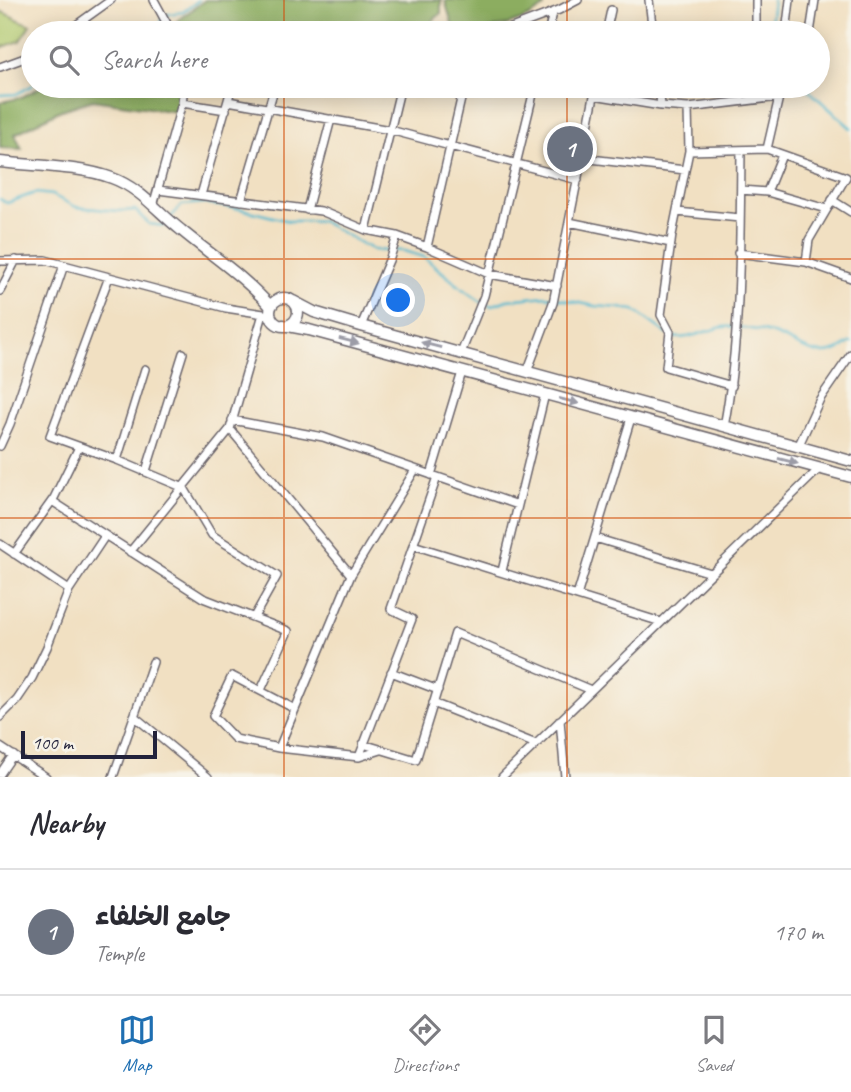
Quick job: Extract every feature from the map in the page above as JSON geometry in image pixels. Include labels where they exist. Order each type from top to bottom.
[{"type":"main road","points":[[0,163],[104,175],[129,186],[248,283],[314,312],[851,461]]},
{"type":"main road","points":[[248,283],[275,322],[283,325],[851,477]]},
{"type":"main road","points":[[268,312],[276,300],[289,300],[297,308],[296,317],[291,323],[283,325]]},
{"type":"main road","points":[[673,430],[678,414]]},
{"type":"main road","points":[[693,435],[692,428],[698,419]]},
{"type":"street","points":[[82,21],[111,0]]},
{"type":"street","points":[[154,0],[166,21]]},
{"type":"street","points":[[531,21],[578,0]]},
{"type":"street","points":[[649,0],[652,21]]},
{"type":"street","points":[[756,0],[756,21]]},
{"type":"street","points":[[787,21],[790,0]]},
{"type":"street","points":[[812,21],[815,0]]},
{"type":"street","points":[[609,21],[611,10]]},
{"type":"street","points":[[551,21],[553,13]]},
{"type":"street","points":[[0,67],[21,59]]},
{"type":"street","points":[[156,209],[158,190],[184,98]]},
{"type":"street","points":[[201,195],[229,98]]},
{"type":"street","points":[[241,201],[272,98]]},
{"type":"street","points":[[366,230],[398,98]]},
{"type":"street","points":[[427,247],[461,98]]},
{"type":"street","points":[[461,354],[484,296],[532,98]]},
{"type":"street","points":[[527,372],[553,303],[593,98]]},
{"type":"street","points":[[612,98],[688,108],[771,98]]},
{"type":"street","points":[[660,98],[661,106]]},
{"type":"street","points":[[767,149],[779,98]]},
{"type":"street","points":[[228,101],[390,130],[578,180]]},
{"type":"street","points":[[182,103],[226,110]]},
{"type":"street","points":[[688,108],[689,151],[671,243],[661,315],[670,332],[666,367],[732,386]]},
{"type":"street","points":[[307,209],[331,119]]},
{"type":"street","points":[[689,151],[767,149],[846,177],[809,240],[806,262]]},
{"type":"street","points":[[724,426],[732,386],[737,333],[741,150]]},
{"type":"street","points":[[767,192],[782,155]]},
{"type":"street","points":[[582,158],[685,170]]},
{"type":"street","points":[[158,190],[321,211],[366,230],[397,236],[427,247],[489,274],[556,290]]},
{"type":"street","points":[[741,190],[767,192],[827,209]]},
{"type":"street","points":[[832,200],[851,212]]},
{"type":"street","points":[[677,212],[740,218]]},
{"type":"street","points":[[569,222],[671,243]]},
{"type":"street","points":[[362,326],[397,236]]},
{"type":"street","points":[[738,253],[806,262],[851,278]]},
{"type":"street","points":[[0,291],[16,260]]},
{"type":"street","points":[[0,261],[45,260],[226,308],[268,312],[230,429],[130,552]]},
{"type":"street","points":[[0,446],[64,265]]},
{"type":"street","points":[[109,277],[50,436],[146,471],[184,488],[212,535],[277,576],[254,617]]},
{"type":"street","points":[[146,471],[183,353]]},
{"type":"street","points":[[798,447],[820,400],[851,354]]},
{"type":"street","points":[[117,460],[145,369]]},
{"type":"street","points":[[359,757],[412,619],[391,609],[434,476],[462,372]]},
{"type":"street","points":[[502,571],[545,394]]},
{"type":"street","points":[[577,596],[631,418]]},
{"type":"street","points":[[232,420],[323,437],[518,505]]},
{"type":"street","points":[[230,429],[351,575]]},
{"type":"street","points":[[14,554],[52,500],[79,447]]},
{"type":"street","points":[[502,777],[819,469]]},
{"type":"street","points":[[279,748],[351,575],[415,470]]},
{"type":"street","points":[[52,500],[203,598],[288,631],[261,690]]},
{"type":"street","points":[[0,717],[17,700],[39,665],[69,590],[105,536]]},
{"type":"street","points":[[595,538],[711,573]]},
{"type":"street","points":[[0,544],[69,590]]},
{"type":"street","points":[[413,545],[661,622]]},
{"type":"street","points":[[363,744],[416,760],[455,633],[591,690]]},
{"type":"street","points":[[113,777],[153,662]]},
{"type":"street","points":[[391,672],[438,690]]},
{"type":"street","points":[[295,709],[232,676],[213,716],[235,739],[279,748],[359,757],[382,750]]},
{"type":"street","points":[[433,703],[536,744]]},
{"type":"street","points":[[134,716],[208,777]]},
{"type":"street","points":[[560,720],[565,777]]},
{"type":"street","points":[[0,747],[46,777]]},
{"type":"street","points":[[0,774],[13,755]]},
{"type":"green space","points":[[205,0],[441,0],[441,13],[432,21],[178,20]]},
{"type":"green space","points":[[542,0],[544,7],[517,21],[451,21],[445,1]]},
{"type":"green space","points":[[0,11],[21,21],[20,41],[0,48]]},
{"type":"green space","points":[[20,98],[179,98],[178,112],[93,100],[61,110],[15,134],[22,149],[0,148],[0,102]]},
{"type":"waterway","points":[[161,21],[169,14],[183,12],[199,0]]},
{"type":"waterway","points":[[770,21],[773,0]]},
{"type":"waterway","points":[[0,95],[21,91]]},
{"type":"waterway","points":[[817,98],[851,128]]},
{"type":"waterway","points":[[0,199],[7,203],[35,193],[52,195],[76,207],[135,210],[149,224],[164,226],[167,223]]},
{"type":"waterway","points":[[171,217],[182,205],[202,203],[289,221],[321,221],[373,250],[404,251],[424,257],[464,290],[491,306],[507,300],[546,296],[595,306],[634,310],[667,334]]},
{"type":"waterway","points":[[672,337],[685,337],[733,327],[774,334],[816,352],[838,350],[851,342]]},
{"type":"place","name":"جامع الخلفاء","points":[[570,149]]}]
